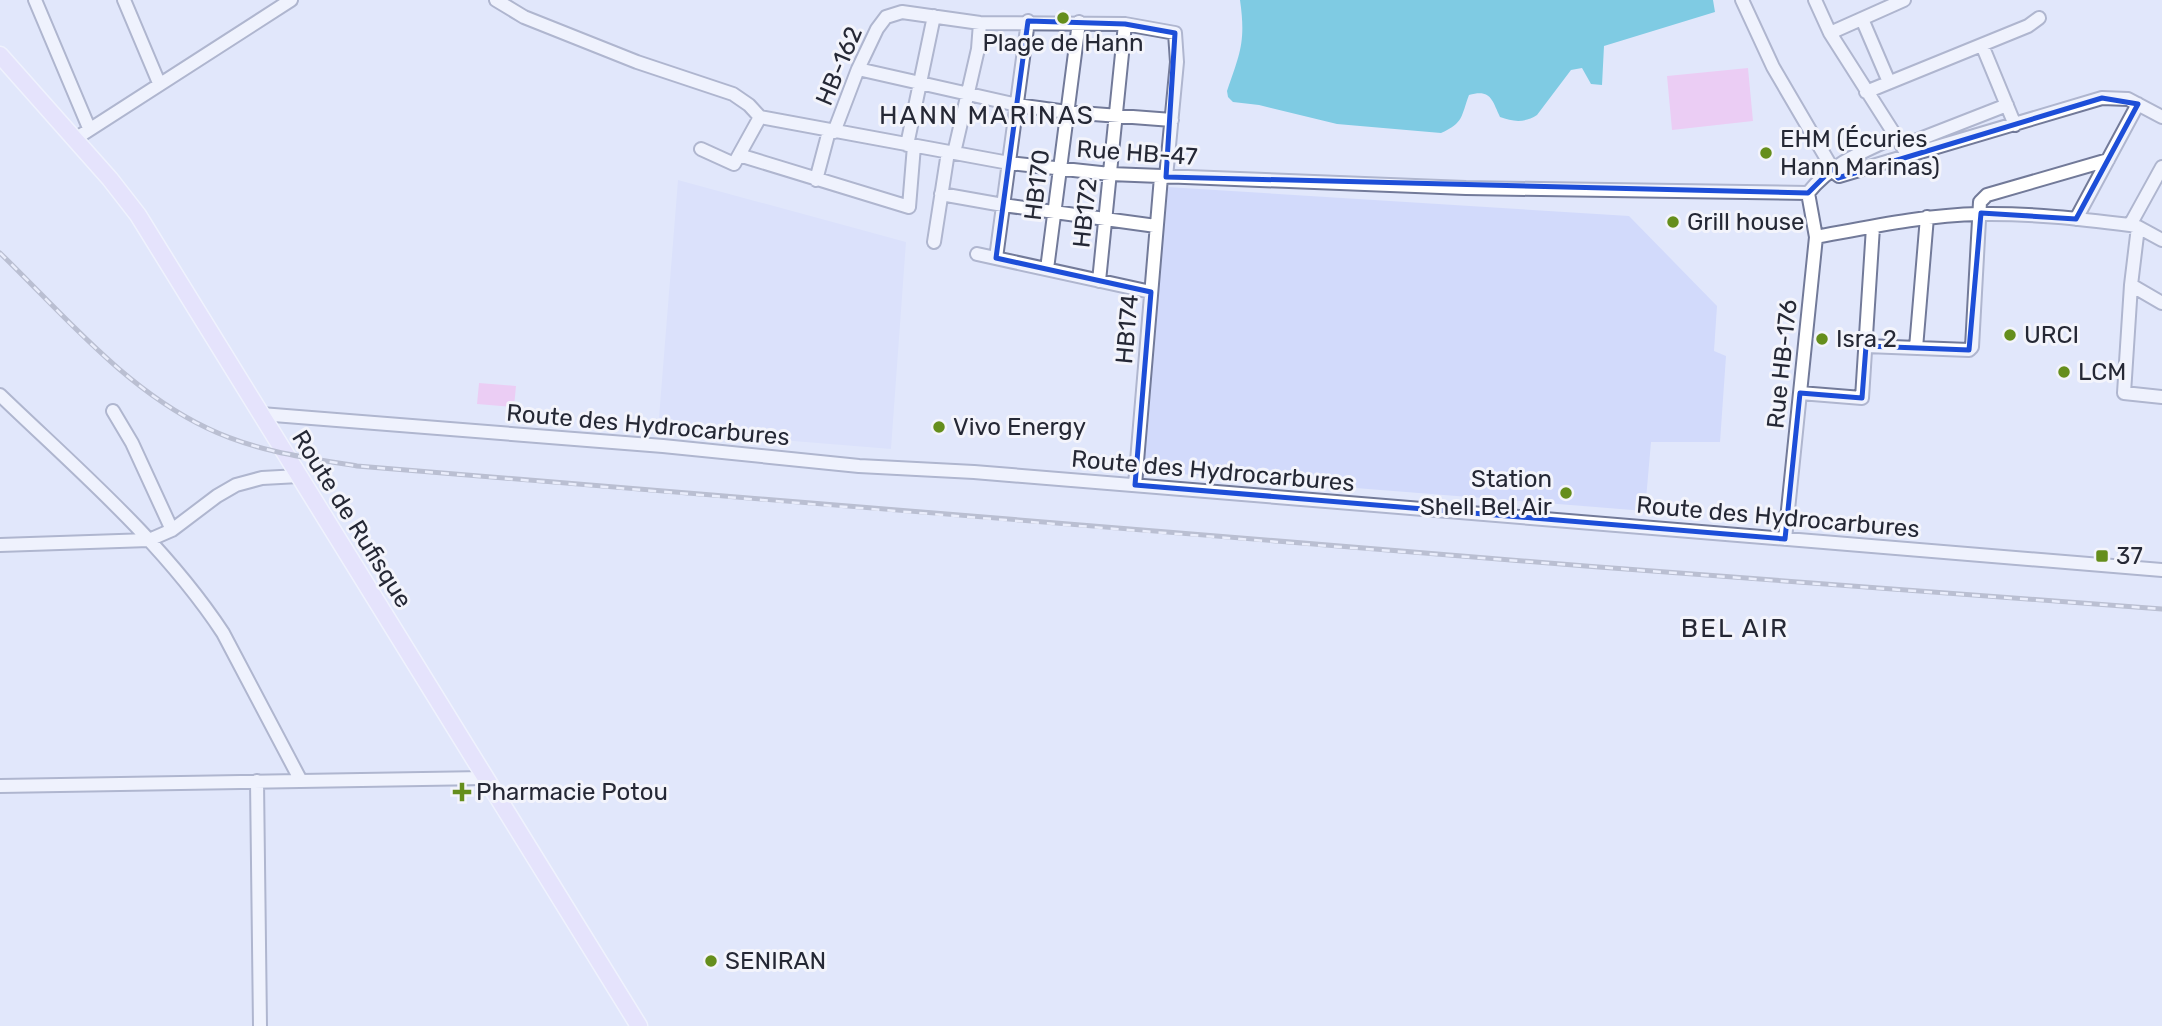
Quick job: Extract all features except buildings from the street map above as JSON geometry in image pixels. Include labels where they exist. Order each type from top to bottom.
[{"type":"main road","name":"Route de Rufisque","points":[[0,55],[138,215],[639,1026]]},
{"type":"street","points":[[35,0],[89,128]]},
{"type":"street","points":[[124,0],[159,83]]},
{"type":"street","points":[[75,139],[290,0]]},
{"type":"street","name":"Rue HB-47","points":[[496,0],[524,17],[599,47],[733,94],[760,117],[1009,163],[1163,177],[1466,188],[1808,194]]},
{"type":"street","points":[[1742,0],[1773,67],[1837,175],[1842,177],[1902,147],[2007,105]]},
{"type":"street","points":[[1815,0],[1830,33],[1902,147]]},
{"type":"street","points":[[1830,33],[1904,0]]},
{"type":"street","name":"HB-162","points":[[816,180],[858,69],[877,29],[886,17],[902,12],[980,23],[1028,21],[1125,24],[1175,33]]},
{"type":"street","points":[[701,149],[909,207],[911,146],[934,16]]},
{"type":"street","points":[[1866,92],[2028,26],[2039,18]]},
{"type":"street","points":[[1862,19],[1889,82]]},
{"type":"street","points":[[996,258],[1028,21]]},
{"type":"street","points":[[934,242],[941,194],[969,96],[980,23]]},
{"type":"street","name":"HB170","points":[[1047,269],[1079,23]]},
{"type":"street","name":"HB172","points":[[1099,281],[1125,24]]},
{"type":"street","name":"HB174","points":[[1135,485],[1156,226],[1172,120],[1177,62],[1175,33]]},
{"type":"street","points":[[1982,45],[2015,125]]},
{"type":"street","points":[[858,69],[1017,105],[1067,112],[1172,120]]},
{"type":"street","points":[[1808,194],[1833,168],[1850,157],[2015,125],[2102,98],[2120,97],[2162,117]]},
{"type":"street","points":[[2076,219],[2138,104]]},
{"type":"street","points":[[737,160],[760,117]]},
{"type":"street","points":[[1866,346],[1966,350],[1972,347],[1980,202],[1987,195],[2108,160]]},
{"type":"street","points":[[2162,167],[2134,226],[2124,393],[2162,397]]},
{"type":"street","points":[[941,194],[1156,226]]},
{"type":"street","name":"Rue HB-176","points":[[1786,539],[1816,237],[1808,194]]},
{"type":"street","points":[[1816,237],[1927,218],[1981,214],[2076,219],[2134,226],[2162,240]]},
{"type":"street","points":[[1916,348],[1927,218]]},
{"type":"street","points":[[1800,393],[1862,398],[1873,226]]},
{"type":"street","points":[[977,254],[1151,292]]},
{"type":"street","points":[[2131,285],[2162,303]]},
{"type":"street","points":[[0,396],[124,513],[208,610],[223,633],[301,781]]},
{"type":"street","points":[[113,411],[132,443],[172,530]]},
{"type":"street","name":"Route des Hydrocarbures","points":[[261,414],[663,446],[859,466],[974,472],[2162,570]]},
{"type":"street","points":[[0,545],[149,540],[172,530],[236,485],[262,478],[299,476]]},
{"type":"street","points":[[0,786],[484,778]]},
{"type":"street","points":[[257,781],[260,1026]]},
{"type":"highlighted area","points":[[1028,21],[1125,24],[1175,33],[1166,177],[1808,193],[1833,168],[1838,178],[2102,98],[2138,104],[2076,219],[1981,213],[1969,350],[1866,346],[1862,398],[1800,393],[1785,539],[1135,485],[1151,292],[996,258]]},
{"type":"shaded area","points":[[1748,68],[1753,121],[1672,130],[1667,76]]},
{"type":"shaded area","points":[[678,180],[906,242],[891,449],[658,430]]},
{"type":"shaded area","points":[[1167,187],[1629,216],[1717,306],[1714,351],[1726,356],[1720,442],[1651,442],[1645,511],[1168,473],[1142,468]]},
{"type":"shaded area","points":[[479,383],[516,386],[514,407],[477,404]]},
{"type":"water","points":[[1240,0],[1713,0],[1715,12],[1604,46],[1602,85],[1591,84],[1582,68],[1571,70],[1537,115],[1528,119],[1514,121],[1500,117],[1490,97],[1482,94],[1469,95],[1458,122],[1441,133],[1337,124],[1259,105],[1233,102],[1227,91],[1241,47]]},
{"type":"railway","points":[[0,253],[122,372],[177,412],[243,443],[319,460],[357,466],[1034,522],[2162,609]]},
{"type":"place","name":"Plage de Hann","points":[[1063,18]]},
{"type":"place","name":"EHM (Écuries Hann Marinas)","points":[[1766,153]]},
{"type":"place","name":"Grill house","points":[[1673,222]]},
{"type":"place","name":"URCI","points":[[2010,335]]},
{"type":"place","name":"Isra 2","points":[[1822,339]]},
{"type":"place","name":"LCM","points":[[2064,372]]},
{"type":"place","name":"Vivo Energy","points":[[939,427]]},
{"type":"place","name":"Station Shell Bel Air","points":[[1566,493]]},
{"type":"place","name":"37","points":[[2102,556]]},
{"type":"place","name":"Pharmacie Potou","points":[[462,792]]},
{"type":"place","name":"SENIRAN","points":[[711,961]]},
{"type":"district","name":"HANN MARINAS","points":[[987,115]]},
{"type":"district","name":"BEL AIR","points":[[1735,628]]}]
